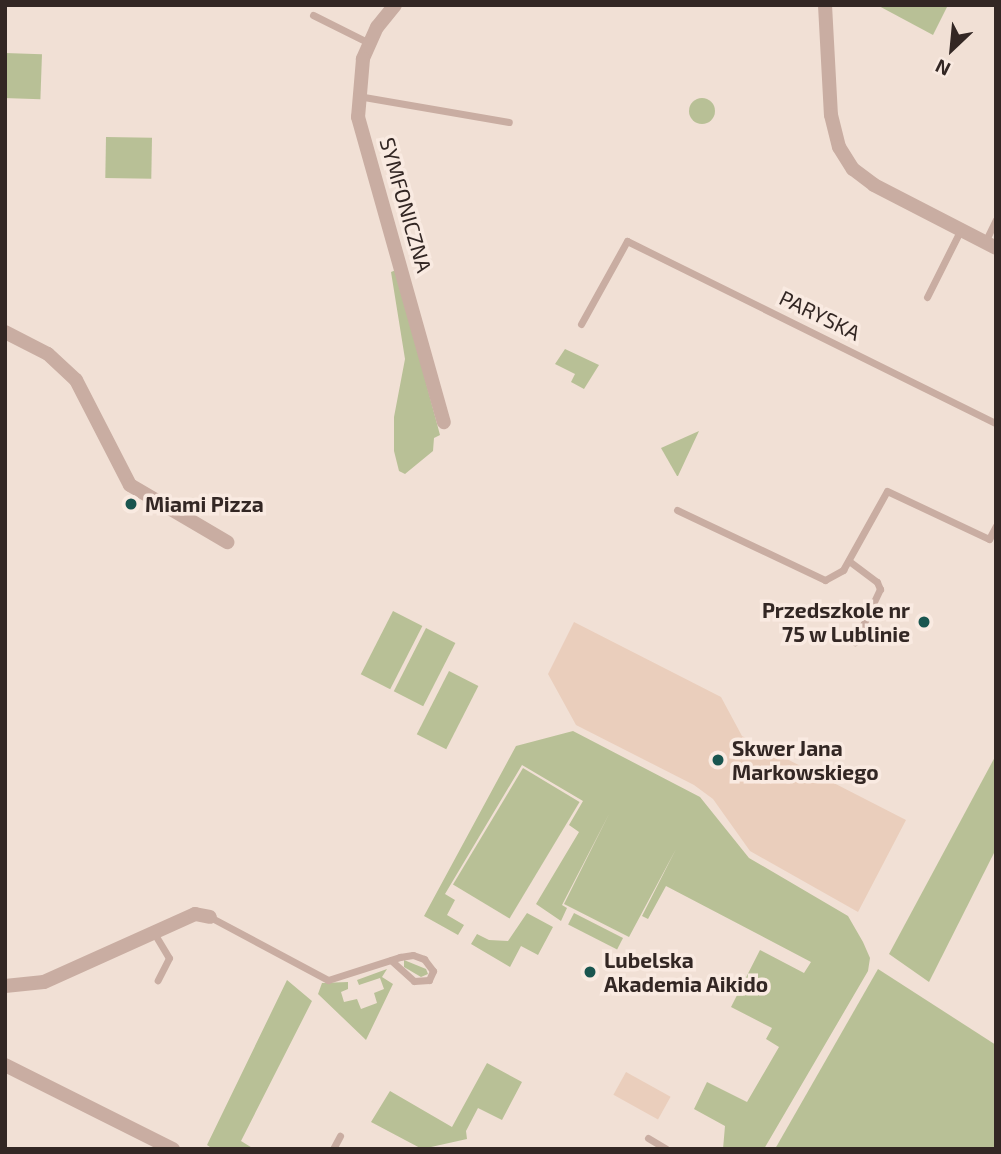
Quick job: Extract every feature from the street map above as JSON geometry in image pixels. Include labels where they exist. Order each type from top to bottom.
[{"type":"street","name":"SYMFONICZNA","points":[[396,5],[369,43],[358,96],[358,117],[444,422]]},
{"type":"street","points":[[825,5],[831,115],[844,156],[863,178],[990,246]]},
{"type":"street","points":[[5,332],[48,354],[76,380],[130,485],[227,542]]},
{"type":"street","points":[[5,986],[44,982],[195,914],[210,917]]},
{"type":"street","points":[[5,1065],[173,1149]]},
{"type":"lane","points":[[313,15],[369,43]]},
{"type":"lane","points":[[358,96],[509,122]]},
{"type":"lane","points":[[990,246],[996,219]]},
{"type":"lane","points":[[927,297],[960,231]]},
{"type":"lane","name":"PARYSKA","points":[[582,324],[627,241],[996,423]]},
{"type":"lane","points":[[677,510],[818,579],[839,576],[887,491],[989,539],[996,526]]},
{"type":"lane","points":[[849,561],[877,582],[880,589],[855,642]]},
{"type":"lane","points":[[210,917],[328,980],[391,960],[413,955],[424,959],[433,971],[429,980],[414,981],[391,960]]},
{"type":"lane","points":[[154,933],[169,958],[158,980]]},
{"type":"lane","points":[[333,1149],[340,1136]]},
{"type":"lane","points":[[648,1139],[666,1149]]},
{"type":"green space","points":[[877,5],[948,5],[933,35]]},
{"type":"green space","points":[[5,53],[42,54],[40,99],[5,98]]},
{"type":"green space","points":[[702,98],[711,102],[715,111],[711,120],[702,124],[693,120],[689,111],[693,102]]},
{"type":"green space","points":[[106,137],[152,138],[151,179],[105,178]]},
{"type":"green space","points":[[396,270],[440,435],[434,438],[433,451],[405,474],[399,471],[394,451],[394,417],[405,359],[391,272]]},
{"type":"green space","points":[[565,349],[599,365],[584,389],[571,382],[575,374],[555,364]]},
{"type":"green space","points":[[699,431],[678,476],[677,476],[661,448]]},
{"type":"green space","points":[[393,611],[422,626],[390,689],[361,674]]},
{"type":"green space","points":[[426,628],[455,643],[423,706],[394,691]]},
{"type":"green space","points":[[449,671],[478,686],[446,749],[417,734]]},
{"type":"green space","points":[[573,731],[700,797],[749,858],[848,916],[863,942],[870,958],[868,971],[764,1149],[723,1149],[725,1126],[694,1109],[707,1082],[747,1102],[779,1047],[766,1039],[772,1028],[731,1007],[760,950],[804,973],[811,962],[666,886],[648,919],[642,916],[676,849],[629,937],[564,904],[609,814],[562,905],[567,908],[561,921],[536,904],[579,832],[569,825],[583,801],[522,765],[445,894],[455,900],[447,915],[464,925],[458,935],[424,916],[516,746]]},
{"type":"green space","points":[[996,755],[996,849],[929,982],[889,954]]},
{"type":"green space","points":[[523,768],[580,802],[510,919],[453,885]]},
{"type":"green space","points":[[527,913],[553,927],[538,955],[521,946],[510,967],[471,944],[477,934],[489,940],[508,941]]},
{"type":"green space","points":[[574,913],[623,938],[617,950],[568,925]]},
{"type":"green space","points":[[404,960],[426,969],[428,974],[421,977],[404,967]]},
{"type":"green space","points":[[387,969],[382,977],[393,984],[366,1040],[318,994],[322,983],[348,982],[348,989],[341,992],[344,1002],[357,999],[361,1009],[377,1003],[374,993],[384,989],[380,978],[359,985],[357,980]]},
{"type":"green space","points":[[878,969],[996,1045],[996,1149],[775,1149]]},
{"type":"green space","points":[[287,980],[312,1001],[241,1141],[254,1149],[213,1149],[207,1145]]},
{"type":"green space","points":[[487,1063],[522,1082],[502,1120],[478,1108],[466,1131],[467,1139],[422,1149],[371,1122],[390,1091],[452,1127]]},
{"type":"shaded area","name":"Skwer Jana Markowskiego","points":[[574,622],[721,697],[742,736],[906,820],[858,912],[750,851],[713,799],[694,785],[576,725],[548,674]]},
{"type":"shaded area","points":[[626,1072],[671,1097],[658,1119],[613,1095]]},
{"type":"place","name":"Miami Pizza","points":[[131,504]]},
{"type":"place","name":"Przedszkole nr 75 w Lublinie","points":[[924,622]]},
{"type":"place","name":"Skwer Jana Markowskiego","points":[[718,760]]},
{"type":"place","name":"Lubelska Akademia Aikido","points":[[590,972]]}]
